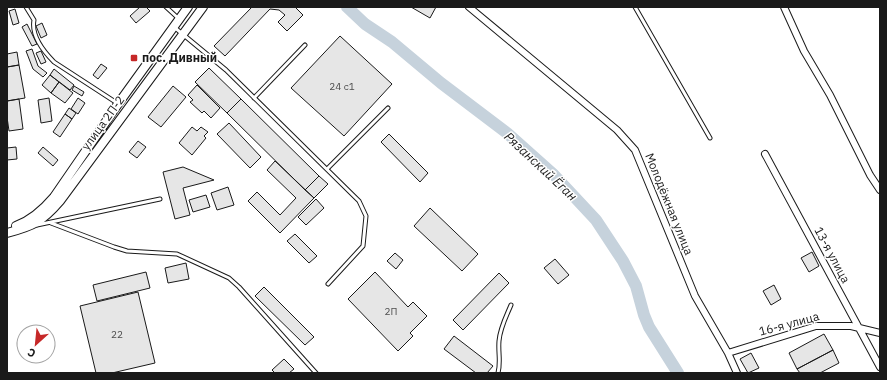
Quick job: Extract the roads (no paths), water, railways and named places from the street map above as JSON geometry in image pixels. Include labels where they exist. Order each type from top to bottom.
[{"type":"main road","name":"улица 2П-2","points":[[7,228],[22,224],[46,206],[188,7]]},
{"type":"main road","name":"улица 2П-2","points":[[7,233],[29,226],[44,219],[60,201],[203,7]]},
{"type":"street","name":"Молодёжная улица","points":[[470,7],[617,130],[635,150],[695,296],[728,353],[737,373]]},
{"type":"street","points":[[784,7],[804,51],[830,95],[870,175],[880,190]]},
{"type":"street","name":"13-я улица","points":[[765,154],[880,367]]},
{"type":"street","name":"16-я улица","points":[[728,353],[816,326],[851,326],[880,333]]},
{"type":"lane","points":[[26,7],[34,20],[33,28],[39,44],[50,58],[118,104]]},
{"type":"lane","points":[[166,7],[179,19]]},
{"type":"lane","points":[[635,7],[710,138]]},
{"type":"lane","points":[[174,27],[226,70],[359,201],[366,216],[363,246],[328,284]]},
{"type":"lane","points":[[254,98],[305,45]]},
{"type":"lane","points":[[327,170],[388,108]]},
{"type":"lane","points":[[29,226],[51,223],[160,200]]},
{"type":"lane","points":[[51,223],[114,248],[127,251],[178,254],[229,278],[239,287],[316,373]]},
{"type":"lane","points":[[498,373],[500,366],[500,330],[511,305]]},
{"type":"waterway","name":"Рязанский Ёган","points":[[347,7],[365,24],[392,42],[441,83],[507,133],[554,175],[596,220],[623,261],[636,286],[649,327],[678,373]]},
{"type":"place","name":"пос. Дивный","points":[[134,58]]}]
